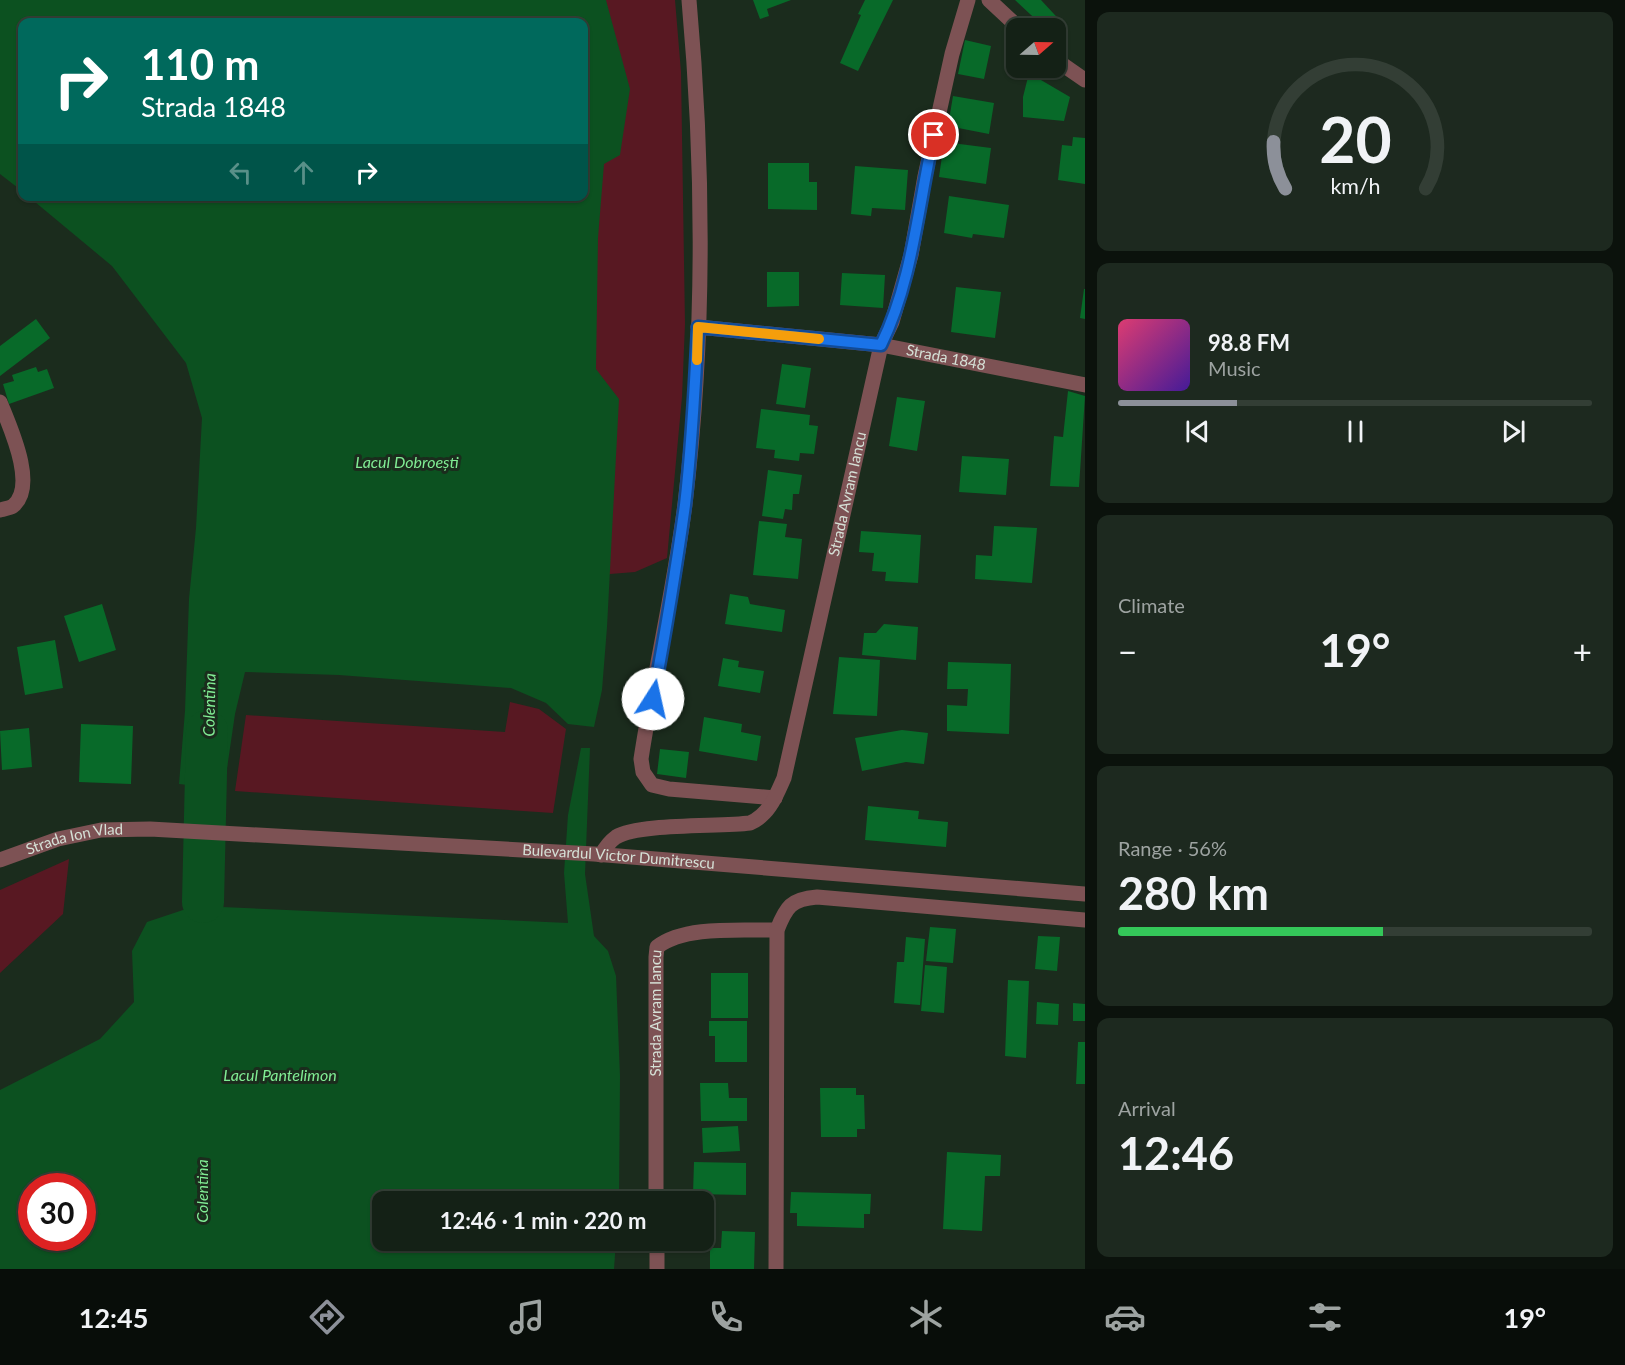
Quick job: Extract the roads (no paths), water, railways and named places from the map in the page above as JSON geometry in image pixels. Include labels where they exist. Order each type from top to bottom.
[{"type":"street","points":[[689,0],[697,155],[698,327],[695,393],[685,503],[672,594],[641,759],[643,772],[652,785],[669,789],[775,798]]},
{"type":"street","name":"Strada Avram Iancu","points":[[598,854],[615,837],[627,832],[750,823],[759,819],[767,811],[784,778],[881,345],[892,322],[911,255],[949,65],[968,0]]},
{"type":"street","points":[[989,0],[1008,18]]},
{"type":"street","points":[[1066,67],[1085,80]]},
{"type":"street","name":"Strada 1848","points":[[698,327],[881,345],[1085,385]]},
{"type":"street","points":[[0,402],[15,439],[23,480],[21,496],[12,507],[0,510]]},
{"type":"street","name":"Bulevardul Victor Dumitrescu","points":[[150,829],[598,854],[1085,894]]},
{"type":"street","name":"Strada Ion Vlad","points":[[0,860],[58,839],[101,830],[150,829]]},
{"type":"street","points":[[776,1269],[777,930],[784,911],[802,898],[817,897],[1085,920]]},
{"type":"street","name":"Strada Avram Iancu","points":[[656,1191],[657,947],[677,937],[715,931],[777,930]]},
{"type":"street","points":[[657,1251],[657,1269]]},
{"type":"water","name":"Lacul Dobroești","points":[[0,0],[606,0],[630,89],[620,155],[604,164],[598,238],[596,369],[619,399],[607,627],[602,690],[594,727],[568,724],[546,703],[511,688],[339,675],[245,672],[235,714],[224,789],[179,784],[202,418],[186,363],[112,266],[34,201],[588,201],[588,18],[18,18],[18,188],[0,174]]},
{"type":"water","name":"Lacul Pantelimon","points":[[581,748],[590,748],[585,874],[594,936],[608,951],[616,976],[620,1076],[619,1191],[372,1191],[372,1251],[615,1251],[614,1269],[0,1269],[0,1090],[100,1039],[134,1002],[132,951],[147,922],[189,908],[184,845],[216,846],[222,907],[568,923],[564,873],[568,815]]},
{"type":"waterway","name":"Colentina","points":[[203,902],[207,731]]}]
